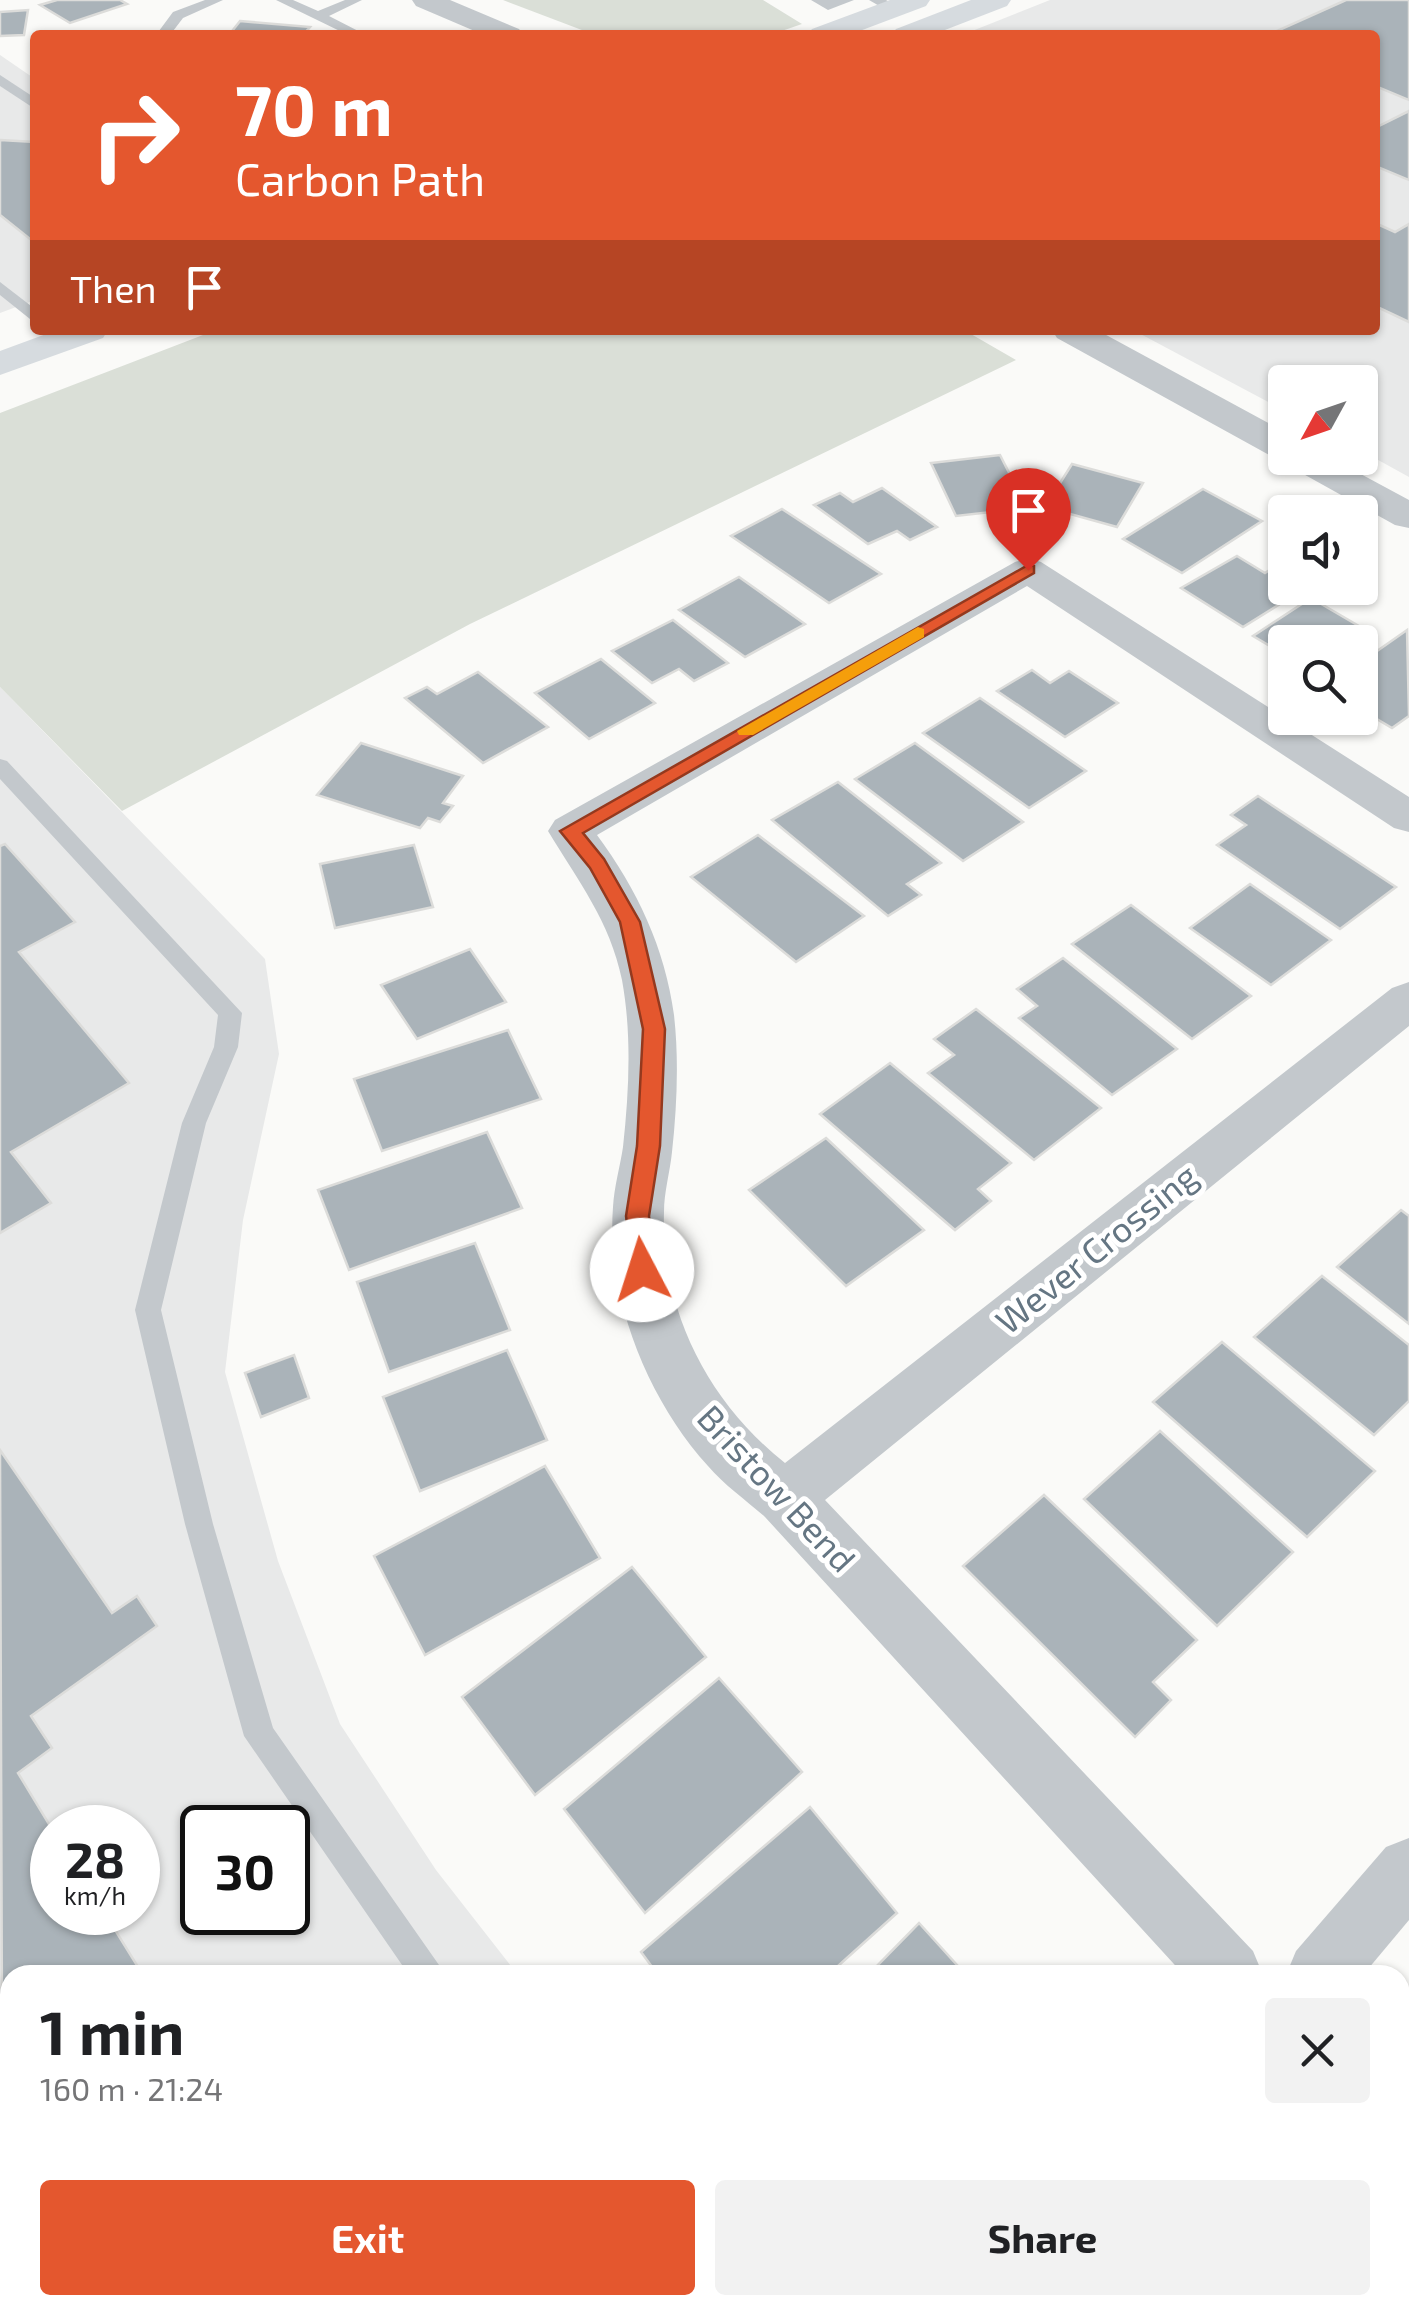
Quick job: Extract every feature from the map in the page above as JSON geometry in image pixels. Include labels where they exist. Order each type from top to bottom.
[{"type":"main road","points":[[838,30],[898,11],[997,0]]},
{"type":"main road","points":[[0,364],[49,335]]},
{"type":"street","points":[[442,2],[498,30]]},
{"type":"street","points":[[1079,335],[1268,439]]},
{"type":"street","points":[[1334,475],[1409,516]]},
{"type":"street","name":"Bristow Bend","points":[[1220,1965],[785,1498],[728,1450],[674,1370],[654,1318],[642,1270],[638,1216],[648,1146],[654,1029],[630,922],[597,864],[570,831],[1028,570],[1409,817]]},
{"type":"street","name":"Wever Crossing","points":[[785,1498],[1409,1000]]},
{"type":"street","points":[[1328,1965],[1409,1870]]},
{"type":"lane","points":[[166,30],[178,14],[217,0]]},
{"type":"lane","points":[[282,0],[348,30]]},
{"type":"lane","points":[[318,16],[356,0]]},
{"type":"lane","points":[[817,0],[828,6],[848,0]]},
{"type":"lane","points":[[0,79],[30,101]]},
{"type":"lane","points":[[0,286],[30,309]]},
{"type":"lane","points":[[0,766],[230,1013],[226,1047],[194,1123],[148,1310],[199,1524],[260,1736],[421,1965]]},
{"type":"shaded area","points":[[503,0],[763,0],[802,24],[785,30],[582,30]]},
{"type":"shaded area","points":[[1050,0],[1409,0],[1409,477],[1378,460],[1378,365],[1268,365],[1268,402],[1142,335],[1380,335],[1380,30],[975,30]]},
{"type":"shaded area","points":[[0,55],[30,76],[30,302],[0,313]]},
{"type":"shaded area","points":[[203,335],[973,335],[1016,360],[470,624],[122,811],[0,687],[0,413]]},
{"type":"shaded area","points":[[0,687],[265,959],[279,1054],[243,1220],[225,1372],[278,1561],[340,1724],[436,1870],[510,1965],[0,1965]]},
{"type":"building","points":[[57,0],[120,0],[127,4],[70,23],[40,5]]},
{"type":"building","points":[[1346,0],[1409,0],[1409,100],[1380,88],[1380,30],[1279,30]]},
{"type":"building","points":[[28,10],[24,35],[0,36],[0,12]]},
{"type":"building","points":[[240,21],[310,27],[307,30],[233,30]]},
{"type":"building","points":[[1409,111],[1409,180],[1380,168],[1380,126]]},
{"type":"building","points":[[0,140],[30,142],[30,239],[0,215]]},
{"type":"building","points":[[1409,224],[1409,322],[1380,308],[1380,225],[1395,232]]},
{"type":"building","points":[[1000,455],[1027,508],[956,516],[931,463]]},
{"type":"building","points":[[1072,464],[1143,483],[1117,527],[1045,507]]},
{"type":"building","points":[[882,488],[937,527],[910,540],[897,531],[868,544],[814,505],[840,493],[853,502]]},
{"type":"building","points":[[1203,489],[1262,521],[1182,573],[1123,539]]},
{"type":"building","points":[[782,509],[881,574],[829,603],[731,536]]},
{"type":"building","points":[[1237,556],[1265,573],[1268,571],[1268,605],[1278,605],[1243,627],[1181,588]]},
{"type":"building","points":[[739,577],[805,624],[745,657],[679,610]]},
{"type":"building","points":[[1300,605],[1323,605],[1357,625],[1270,625]]},
{"type":"building","points":[[673,620],[728,663],[694,681],[679,669],[652,683],[612,651]]},
{"type":"building","points":[[1268,626],[1268,645],[1253,636]]},
{"type":"building","points":[[1407,630],[1409,716],[1392,728],[1378,720],[1378,650]]},
{"type":"building","points":[[601,659],[655,703],[589,739],[535,693]]},
{"type":"building","points":[[1032,670],[1050,683],[1069,671],[1118,703],[1065,737],[997,691]]},
{"type":"building","points":[[478,672],[548,727],[483,763],[405,698],[427,687],[437,694]]},
{"type":"building","points":[[980,698],[1086,771],[1029,808],[923,733]]},
{"type":"building","points":[[361,743],[463,776],[443,803],[453,806],[440,822],[428,818],[420,828],[317,795]]},
{"type":"building","points":[[915,743],[1023,822],[963,861],[855,779]]},
{"type":"building","points":[[838,782],[941,863],[907,884],[921,895],[888,916],[772,820]]},
{"type":"building","points":[[1258,796],[1396,887],[1340,929],[1217,845],[1246,825],[1231,815]]},
{"type":"building","points":[[758,835],[864,916],[796,962],[691,877]]},
{"type":"building","points":[[5,844],[75,922],[19,952],[129,1083],[11,1152],[51,1203],[0,1233],[0,846]]},
{"type":"building","points":[[414,845],[433,907],[335,928],[320,864]]},
{"type":"building","points":[[1250,884],[1331,940],[1271,985],[1190,928]]},
{"type":"building","points":[[1131,905],[1251,996],[1192,1039],[1072,944]]},
{"type":"building","points":[[470,949],[506,1002],[417,1039],[381,985]]},
{"type":"building","points":[[1063,958],[1177,1049],[1112,1095],[1019,1018],[1037,1006],[1017,989]]},
{"type":"building","points":[[976,1009],[1101,1108],[1034,1160],[928,1073],[954,1055],[934,1039]]},
{"type":"building","points":[[508,1030],[541,1099],[382,1151],[354,1079]]},
{"type":"building","points":[[890,1063],[1011,1163],[978,1189],[991,1201],[955,1230],[820,1114]]},
{"type":"building","points":[[487,1132],[522,1208],[349,1270],[318,1190]]},
{"type":"building","points":[[826,1138],[924,1230],[846,1286],[749,1190]]},
{"type":"building","points":[[1401,1210],[1409,1216],[1409,1324],[1337,1267]]},
{"type":"building","points":[[475,1243],[510,1330],[389,1372],[357,1282]]},
{"type":"building","points":[[1322,1276],[1409,1345],[1409,1401],[1374,1435],[1254,1337]]},
{"type":"building","points":[[1222,1342],[1375,1471],[1307,1537],[1153,1402]]},
{"type":"building","points":[[507,1350],[547,1440],[420,1491],[383,1397]]},
{"type":"building","points":[[294,1355],[309,1398],[261,1417],[245,1373]]},
{"type":"building","points":[[1160,1431],[1293,1552],[1217,1626],[1084,1499]]},
{"type":"building","points":[[0,1450],[112,1613],[137,1596],[157,1626],[31,1716],[52,1748],[18,1773],[37,1805],[30,1805],[30,1935],[118,1935],[137,1965],[2,1965]]},
{"type":"building","points":[[545,1466],[600,1558],[425,1655],[374,1556]]},
{"type":"building","points":[[1044,1495],[1197,1640],[1153,1682],[1171,1700],[1135,1737],[963,1566]]},
{"type":"building","points":[[632,1567],[706,1657],[535,1795],[462,1697]]},
{"type":"building","points":[[719,1678],[802,1772],[645,1913],[564,1809]]},
{"type":"building","points":[[810,1807],[897,1913],[839,1965],[651,1965],[641,1952]]},
{"type":"building","points":[[919,1923],[957,1965],[878,1965]]},
{"type":"slow traffic","points":[[746,731],[918,633]]},
{"type":"route","points":[[642,1270],[638,1216],[648,1146],[654,1029],[645,975],[630,922],[597,864],[570,831],[1028,570]]}]
